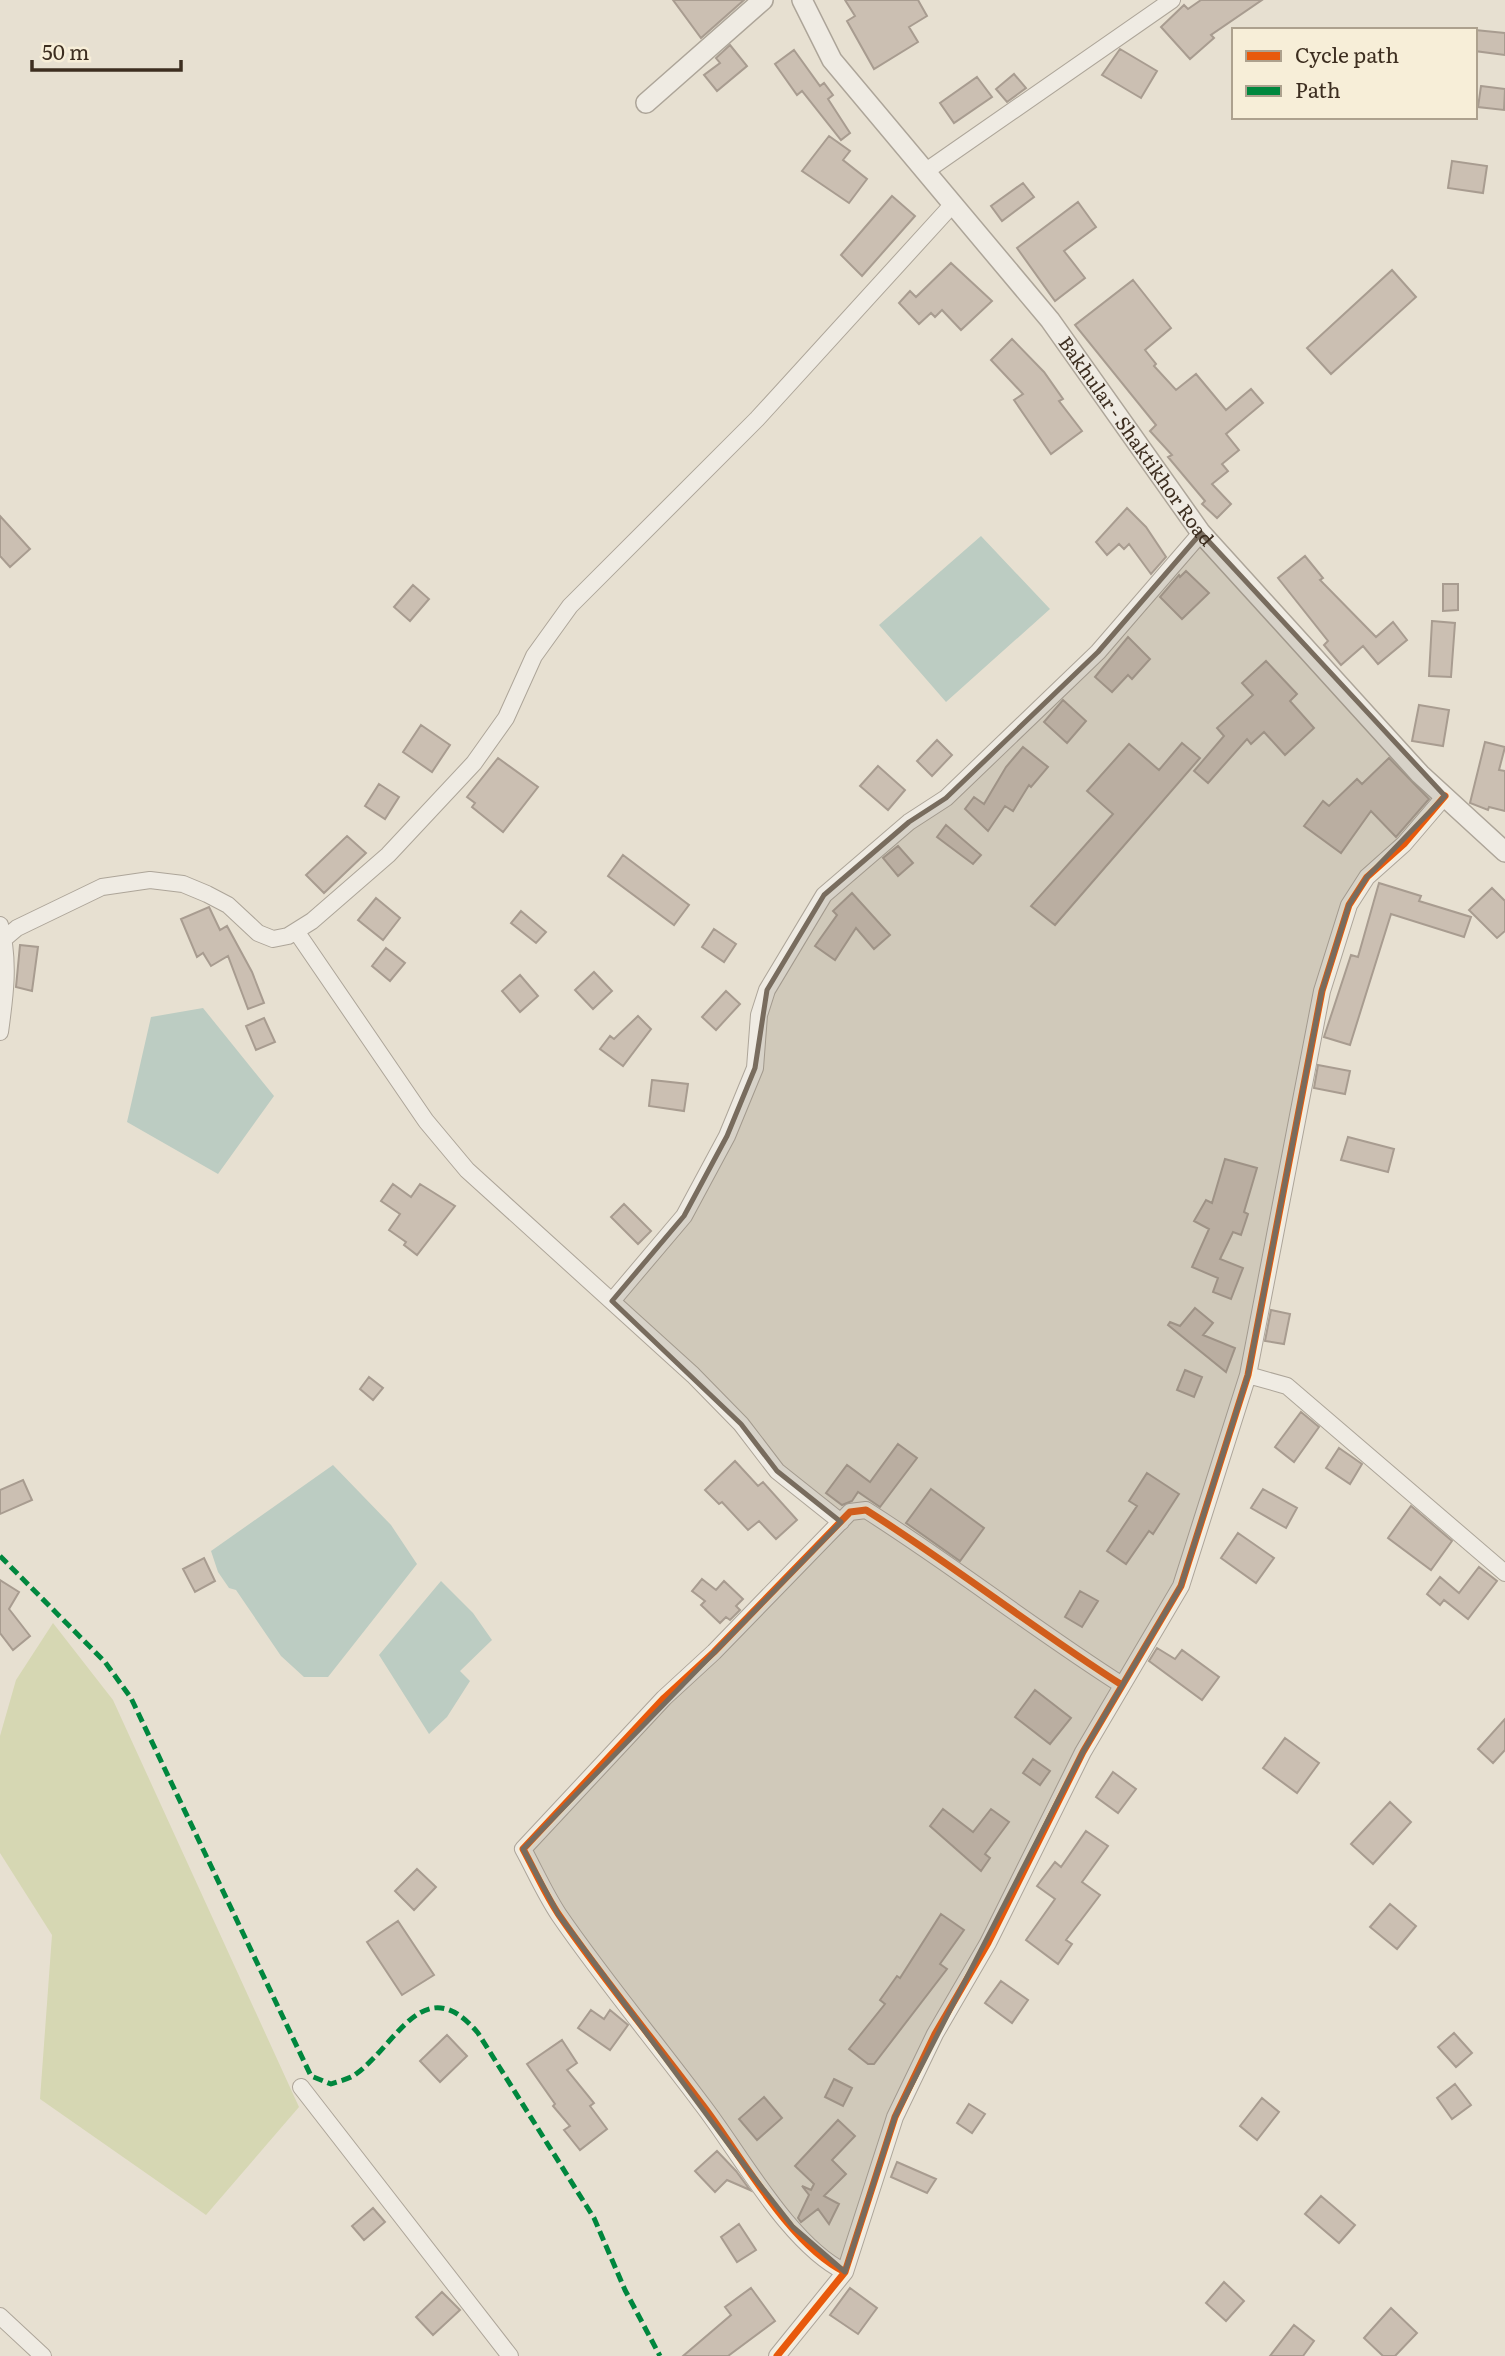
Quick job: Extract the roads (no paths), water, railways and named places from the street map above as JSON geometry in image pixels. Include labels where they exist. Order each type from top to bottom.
[{"type":"street","points":[[646,103],[763,0]]},
{"type":"street","name":"Bakhular - Shaktikhor Road","points":[[802,0],[832,60],[1050,320],[1201,533],[1420,774],[1505,852]]},
{"type":"street","points":[[926,171],[1172,0]]},
{"type":"street","points":[[0,1032],[6,984],[2,932],[17,928],[103,887],[150,880],[183,884],[228,905],[258,933],[273,939],[296,931],[347,894],[425,819],[474,762],[506,718],[534,656],[570,606],[757,419],[953,204]]},
{"type":"street","points":[[612,1301],[684,1216],[727,1136],[755,1068],[759,1015],[767,990],[824,895],[908,822],[946,798],[1098,652],[1201,533]]},
{"type":"street","points":[[777,2356],[845,2272],[895,2117],[934,2034],[988,1943],[1083,1752],[1181,1586],[1248,1375],[1322,991],[1349,905],[1367,877],[1404,844],[1445,796]]},
{"type":"street","points":[[296,931],[426,1121],[467,1170],[612,1301],[731,1414],[778,1471],[841,1522]]},
{"type":"street","points":[[1248,1375],[1287,1386],[1505,1573]]},
{"type":"street","points":[[845,2272],[830,2264],[793,2227],[738,2157],[703,2105],[558,1914],[523,1849],[664,1698],[714,1652],[850,1512],[866,1510],[1122,1685]]},
{"type":"street","points":[[301,2087],[510,2356]]},
{"type":"street","points":[[0,2316],[43,2356]]}]
